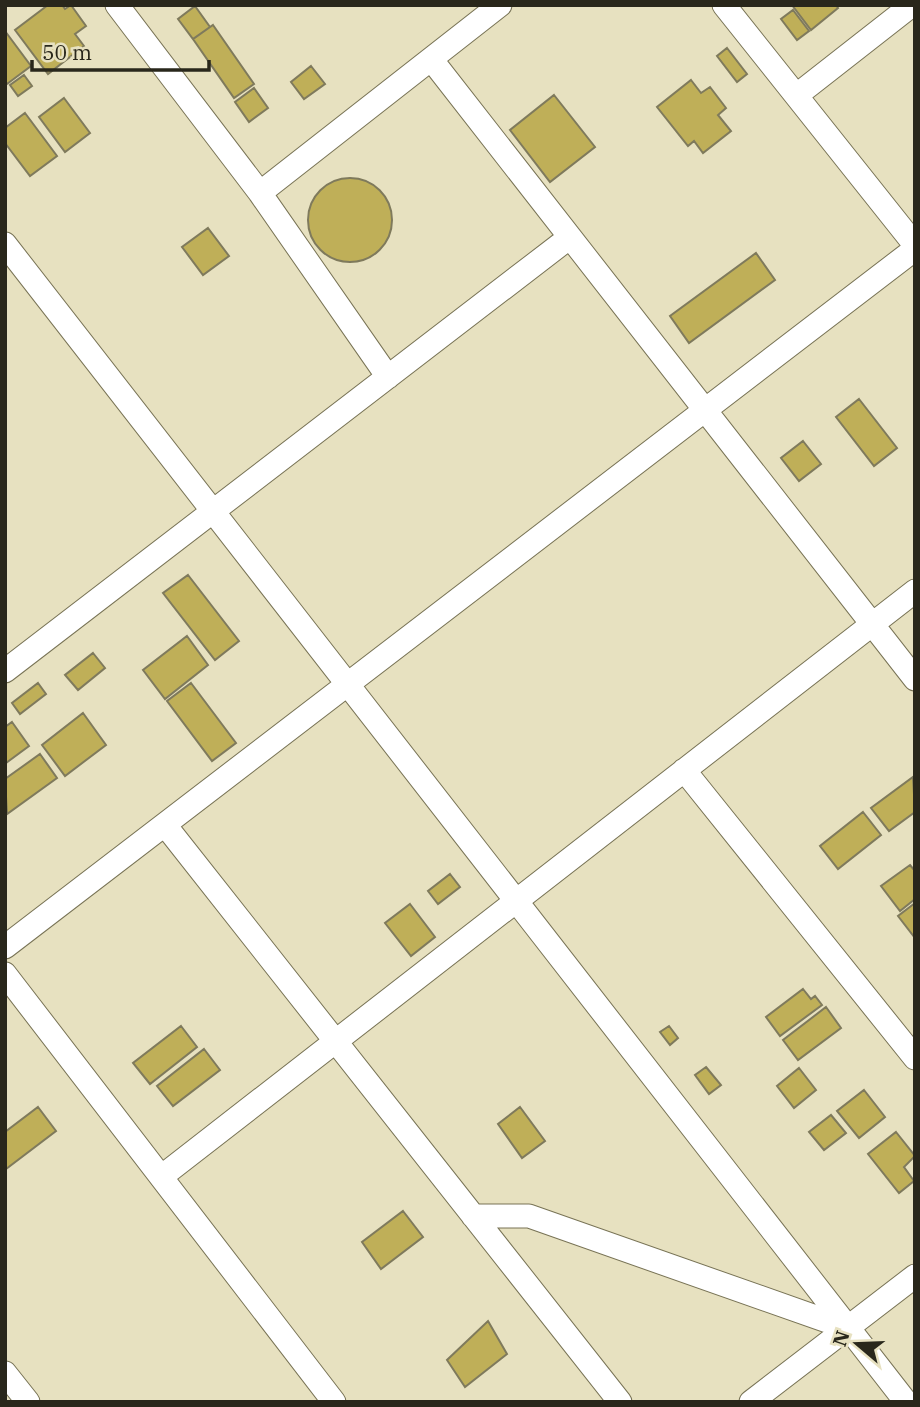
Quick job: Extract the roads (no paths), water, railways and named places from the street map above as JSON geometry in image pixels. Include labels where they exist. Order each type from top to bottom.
[{"type":"street","points":[[117,5],[260,193],[388,377]]},
{"type":"street","points":[[260,193],[500,5]]},
{"type":"street","points":[[5,947],[915,247],[724,5]]},
{"type":"street","points":[[797,95],[912,5]]},
{"type":"street","points":[[431,59],[915,679]]},
{"type":"street","points":[[5,671],[570,237]]},
{"type":"street","points":[[5,244],[906,1402]]},
{"type":"street","points":[[161,1177],[915,591]]},
{"type":"street","points":[[684,770],[915,1058]]},
{"type":"street","points":[[165,825],[620,1402]]},
{"type":"street","points":[[5,974],[333,1401]]},
{"type":"street","points":[[473,1216],[529,1216],[847,1328]]},
{"type":"street","points":[[751,1402],[915,1276]]},
{"type":"street","points":[[5,1373],[28,1402]]}]
